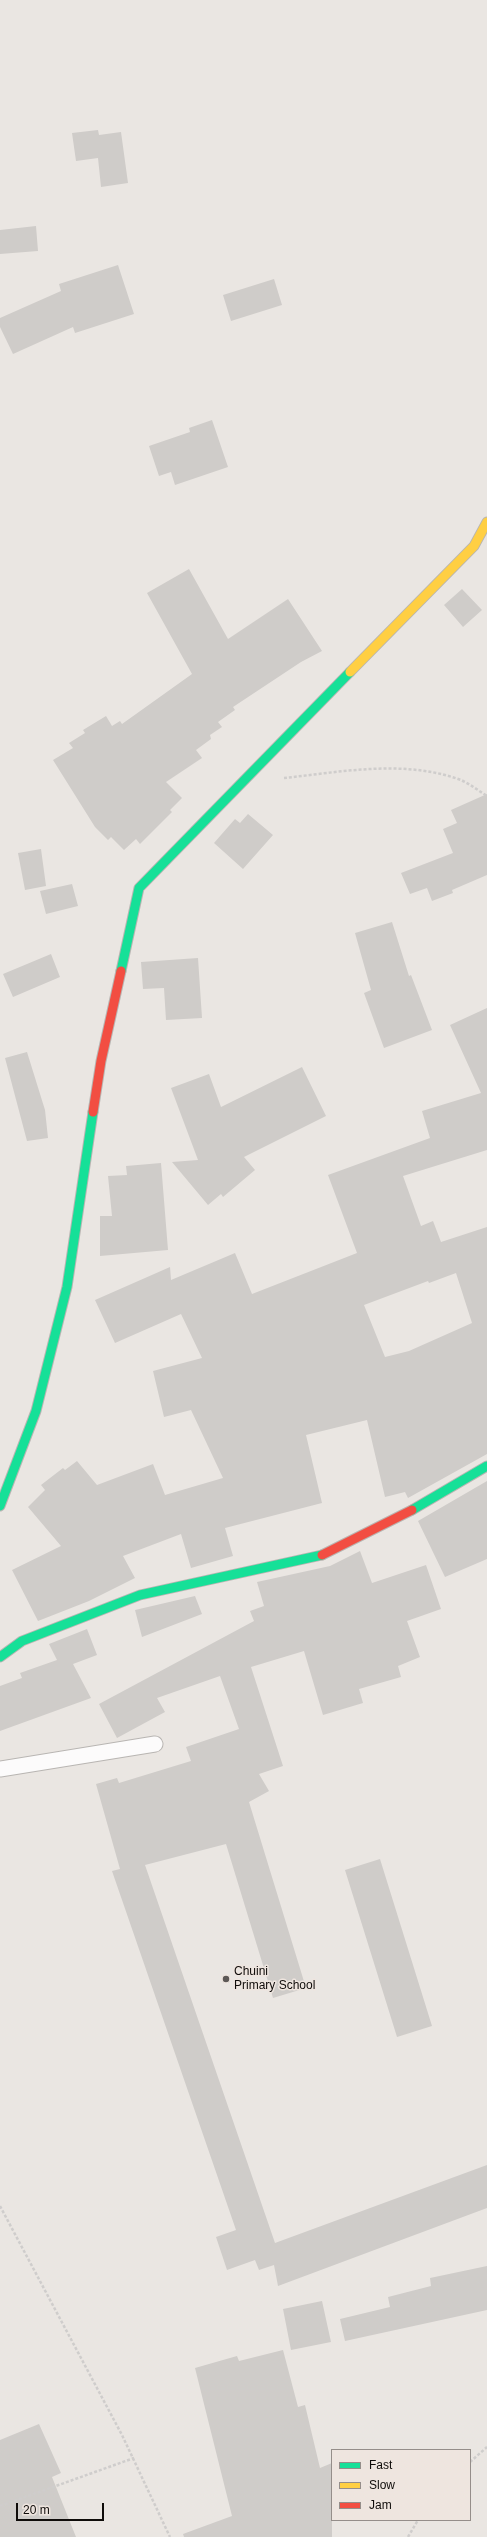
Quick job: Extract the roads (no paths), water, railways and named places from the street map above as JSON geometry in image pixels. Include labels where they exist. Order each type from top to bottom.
[{"type":"street","points":[[0,1506],[36,1411],[67,1287],[101,1061],[139,888],[474,546],[487,522]]},
{"type":"street","points":[[0,1658],[22,1641],[140,1595],[327,1554],[433,1499],[487,1466]]},
{"type":"lane","points":[[0,1769],[155,1744]]},
{"type":"place","name":"Chuini Primary School","points":[[226,1979]]}]
